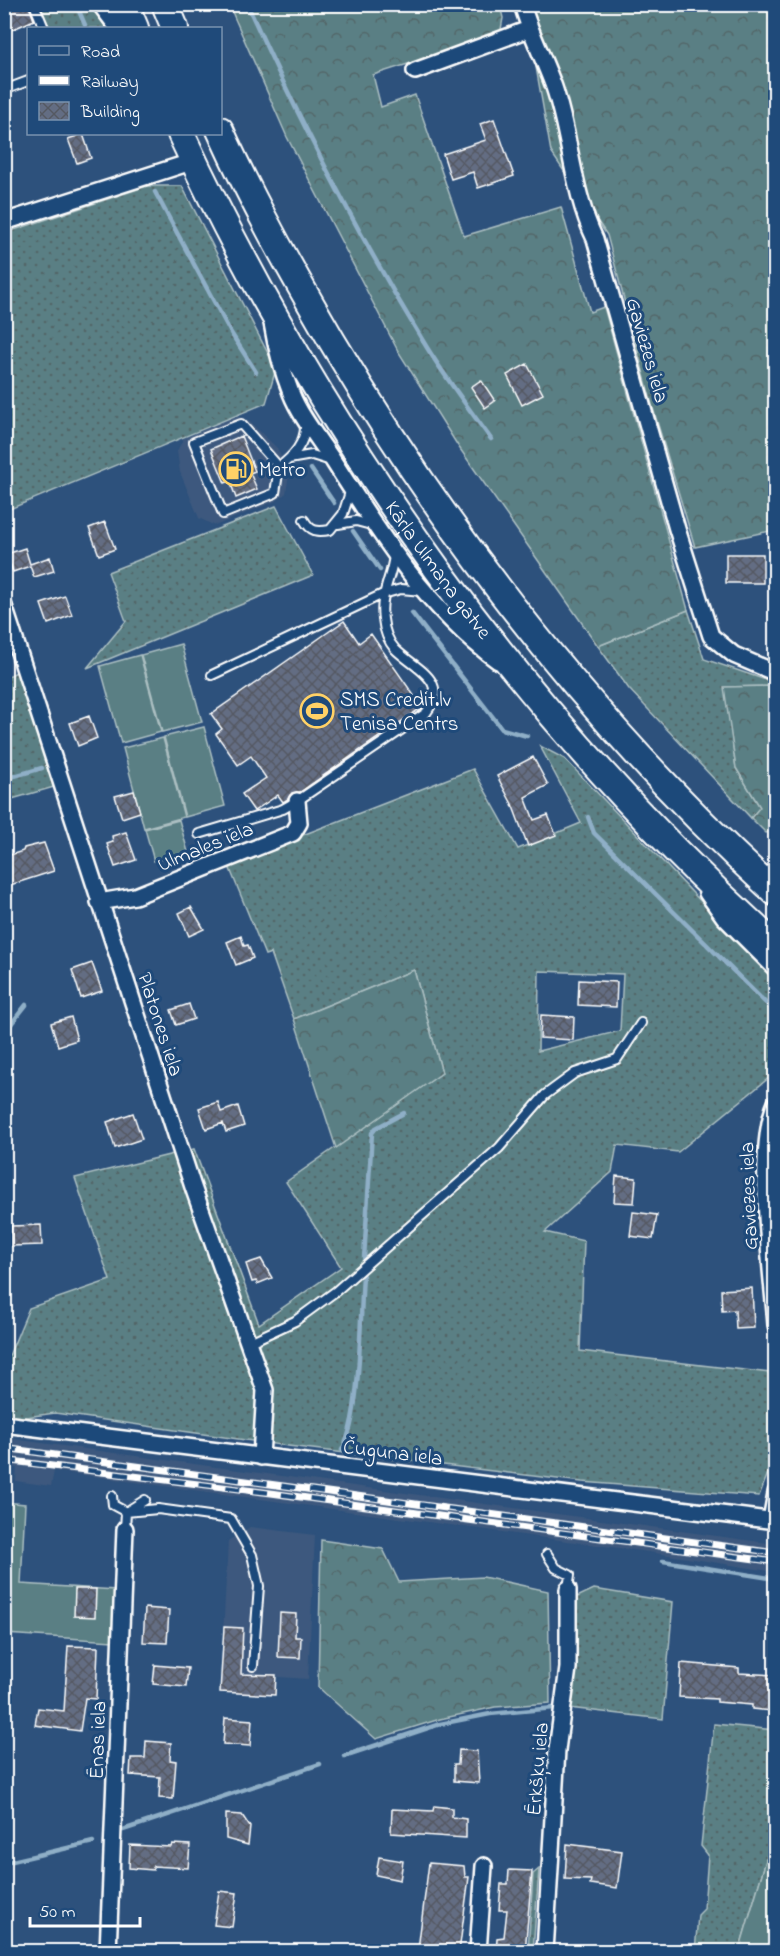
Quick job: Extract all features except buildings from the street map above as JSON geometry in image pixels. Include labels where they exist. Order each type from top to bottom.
[{"type":"highway","points":[[125,4],[135,27]]},
{"type":"highway","points":[[165,4],[175,27]]},
{"type":"highway","name":"Kārļa Ulmaņa gatve","points":[[222,134],[256,207],[369,402],[420,482],[489,578],[627,745],[776,893]]},
{"type":"highway","name":"Kārļa Ulmaņa gatve","points":[[181,135],[268,302],[342,428],[396,513],[515,673],[682,856],[776,946]]},
{"type":"street","points":[[100,4],[117,27]]},
{"type":"street","name":"Gaviezes iela","points":[[522,4],[528,29],[554,88],[584,216],[595,239],[677,529],[711,636],[734,655],[776,673]]},
{"type":"street","points":[[415,71],[528,29]]},
{"type":"street","points":[[4,222],[194,161]]},
{"type":"street","points":[[268,302],[278,352],[292,395],[375,526],[422,591],[477,645],[515,673]]},
{"type":"street","name":"Platones iela","points":[[4,606],[67,793],[99,902],[265,1390],[261,1457]]},
{"type":"street","name":"Ulmales iela","points":[[99,902],[135,896],[293,833],[299,823],[297,801]]},
{"type":"street","points":[[682,856],[724,917],[776,969]]},
{"type":"street","name":"Gaviezes iela","points":[[776,1103],[769,1117],[766,1142],[776,1325]]},
{"type":"street","name":"Čuguna iela","points":[[4,1424],[773,1521]]},
{"type":"street","points":[[773,1521],[776,1493]]},
{"type":"street","name":"Ēnas iela","points":[[108,1952],[125,1529]]},
{"type":"street","name":"Ērkšķu iela","points":[[545,1952],[557,1750],[568,1668],[568,1589]]},
{"type":"street","points":[[478,1952],[484,1866]]},
{"type":"lane","points":[[34,4],[44,27]]},
{"type":"lane","points":[[4,90],[27,81]]},
{"type":"lane","points":[[279,466],[242,424],[194,442],[223,514],[275,492],[279,466],[289,459],[303,439],[305,417]]},
{"type":"lane","points":[[289,459],[320,456],[335,464]]},
{"type":"lane","points":[[338,524],[350,499],[351,489]]},
{"type":"lane","points":[[304,520],[309,528],[317,532],[330,530],[338,524],[356,520],[375,526]]},
{"type":"lane","points":[[199,834],[283,809],[426,713],[435,702],[435,690],[430,679],[394,647],[386,634],[382,617],[383,594],[393,570],[394,551]]},
{"type":"lane","points":[[212,675],[383,594],[401,589],[422,591]]},
{"type":"lane","points":[[248,1343],[296,1321],[336,1291],[499,1148],[545,1095],[575,1073],[617,1059],[640,1023]]},
{"type":"lane","points":[[112,1496],[113,1505],[126,1512],[158,1509],[231,1519],[252,1555],[259,1586],[253,1666]]},
{"type":"lane","points":[[126,1512],[145,1500]]},
{"type":"lane","points":[[125,1529],[126,1512]]},
{"type":"lane","points":[[547,1554],[556,1568],[570,1575],[568,1589]]},
{"type":"shaded area","points":[[236,416],[250,422],[277,448],[289,474],[286,493],[276,501],[217,525],[211,524],[199,518],[180,472],[177,451],[184,438]]},
{"type":"shaded area","points":[[5,1438],[775,1544],[775,1572],[656,1553],[54,1471],[51,1486],[16,1481],[17,1468],[5,1467]]},
{"type":"shaded area","points":[[250,1527],[315,1535],[308,1679],[221,1673],[228,1541]]},
{"type":"green space","points":[[40,5],[92,5],[105,27],[50,27]]},
{"type":"green space","points":[[229,5],[500,5],[503,18],[500,35],[373,75],[381,107],[415,95],[464,236],[561,207],[590,312],[604,307],[688,610],[598,646],[458,446],[398,351],[287,137]]},
{"type":"green space","points":[[525,5],[775,5],[775,530],[695,547],[652,405],[607,235],[551,152]]},
{"type":"green space","points":[[147,186],[182,186],[276,369],[266,403],[5,511],[5,233]]},
{"type":"green space","points":[[276,506],[313,575],[87,668],[126,621],[108,572]]},
{"type":"green space","points":[[688,610],[704,659],[775,683],[775,686],[725,687],[736,768],[760,807],[751,818],[629,689],[598,646]]},
{"type":"green space","points":[[181,644],[202,722],[162,732],[141,655]]},
{"type":"green space","points":[[140,655],[161,732],[121,743],[100,666]]},
{"type":"green space","points":[[18,671],[54,787],[5,801],[5,678]]},
{"type":"green space","points":[[775,686],[775,831],[766,833],[751,818],[760,807],[736,768],[724,687]]},
{"type":"green space","points":[[204,727],[225,806],[185,817],[164,737]]},
{"type":"green space","points":[[163,738],[184,817],[144,828],[123,748]]},
{"type":"green space","points":[[540,746],[565,759],[775,979],[775,1073],[678,1152],[617,1145],[612,1172],[545,1232],[584,1241],[580,1351],[770,1373],[775,1456],[759,1496],[582,1482],[288,1446],[55,1413],[19,1418],[5,1415],[4,1368],[29,1308],[110,1280],[75,1178],[194,1149],[259,1324],[341,1267],[286,1182],[442,1073],[414,970],[294,1019],[271,953],[265,955],[228,864],[473,769],[518,849],[581,823]],"holes":[[[539,971],[623,974],[620,1031],[538,1051]]]},
{"type":"green space","points":[[179,820],[188,852],[154,861],[145,829]]},
{"type":"green space","points":[[414,970],[442,1073],[336,1148],[294,1019]]},
{"type":"green space","points":[[4,1502],[25,1504],[21,1584],[116,1590],[113,1641],[5,1634]]},
{"type":"green space","points":[[321,1540],[383,1549],[399,1582],[483,1577],[548,1591],[550,1703],[495,1707],[440,1719],[376,1739],[318,1687]]},
{"type":"green space","points":[[594,1589],[673,1602],[663,1719],[569,1708],[577,1597]]},
{"type":"green space","points":[[714,1724],[775,1730],[775,1830],[739,1951],[695,1952],[698,1915],[704,1909],[708,1855],[701,1846]]},
{"type":"green space","points":[[775,1830],[775,1951],[739,1951]]},
{"type":"green space","points":[[539,1869],[533,1951],[528,1951],[533,1874]]},
{"type":"waterway","points":[[76,4],[85,25]]},
{"type":"waterway","points":[[247,4],[308,133],[375,259],[431,354],[491,439]]},
{"type":"waterway","points":[[155,192],[231,333],[256,372]]},
{"type":"waterway","points":[[311,469],[334,503]]},
{"type":"waterway","points":[[353,531],[380,570]]},
{"type":"waterway","points":[[412,613],[502,729],[527,736]]},
{"type":"waterway","points":[[4,779],[42,768]]},
{"type":"waterway","points":[[588,817],[594,833],[776,1013]]},
{"type":"waterway","points":[[4,1033],[26,1005]]},
{"type":"waterway","points":[[364,1258],[372,1133],[376,1128],[404,1113]]},
{"type":"waterway","points":[[342,1450],[353,1415],[356,1392],[363,1276]]},
{"type":"waterway","points":[[663,1561],[776,1579]]},
{"type":"waterway","points":[[344,1756],[440,1724],[490,1714],[554,1708]]},
{"type":"waterway","points":[[123,1830],[320,1764]]},
{"type":"waterway","points":[[4,1863],[93,1842]]},
{"type":"railway","points":[[4,1448],[776,1553]]},
{"type":"railway","points":[[4,1460],[271,1493],[776,1562]]},
{"type":"place","name":"Metro","points":[[236,469]]},
{"type":"place","name":"SMS Credit.lv Tenisa Centrs","points":[[317,711]]}]
